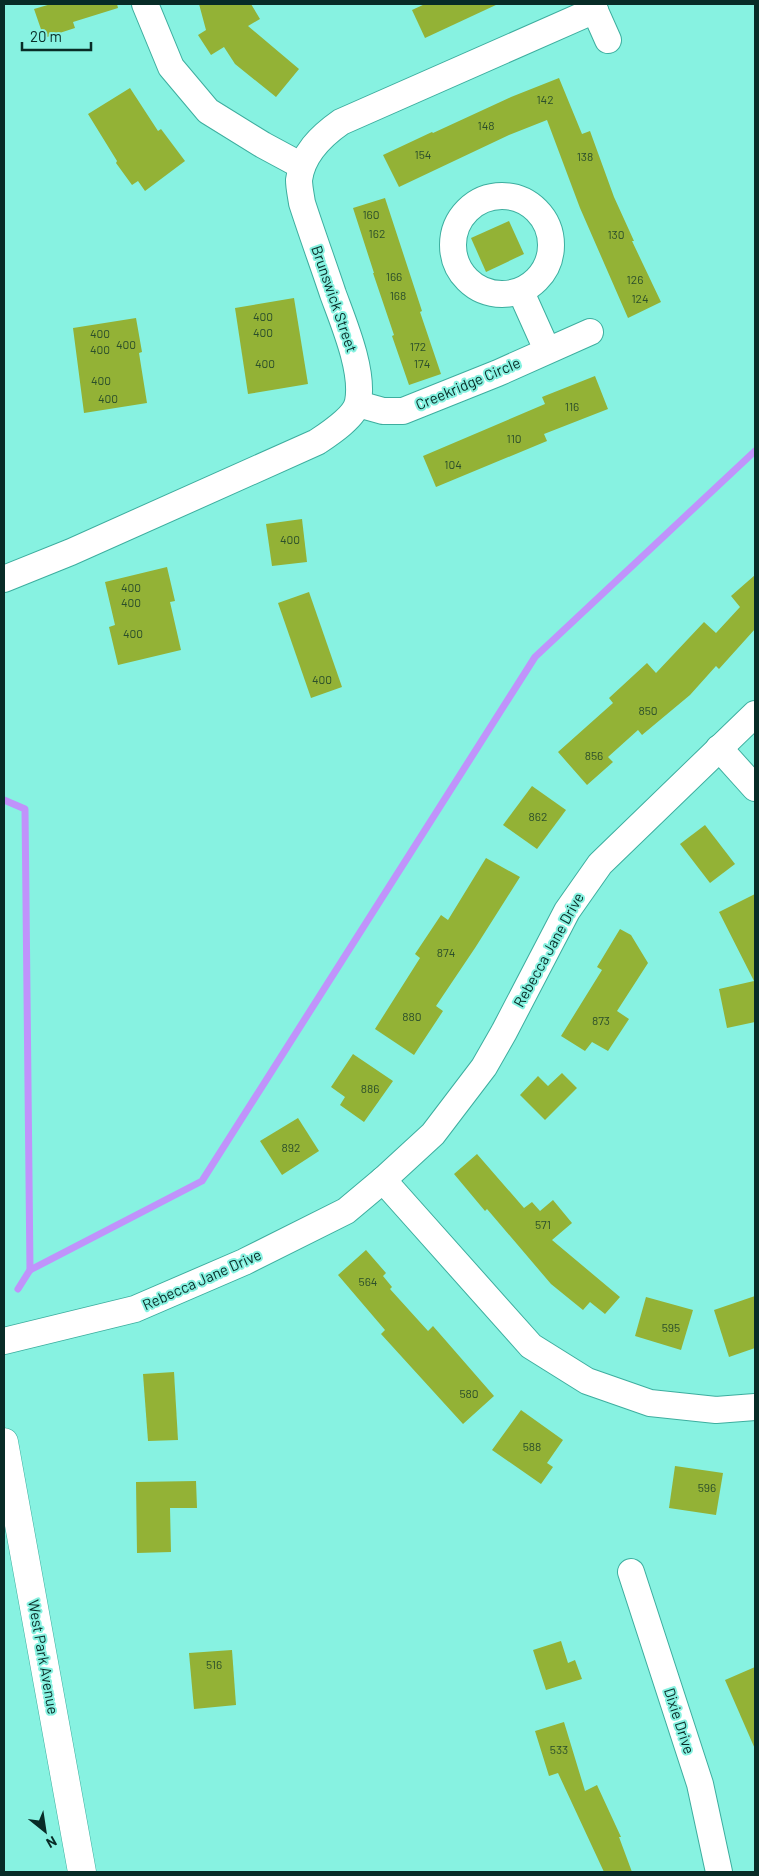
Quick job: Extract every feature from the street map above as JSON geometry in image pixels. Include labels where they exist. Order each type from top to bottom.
[{"type":"main road","name":"West Park Avenue","points":[[4,1442],[82,1872]]},
{"type":"street","points":[[144,4],[171,66],[208,111],[263,145],[302,166]]},
{"type":"street","points":[[594,7],[608,40]]},
{"type":"street","name":"Brunswick Street","points":[[358,404],[358,379],[353,349],[302,203],[299,181],[302,166],[311,148],[323,134],[341,122],[594,7]]},
{"type":"street","points":[[521,292],[547,350]]},
{"type":"street","name":"Creekridge Circle","points":[[358,404],[383,411],[403,411],[481,380],[590,332]]},
{"type":"street","points":[[4,579],[71,552],[317,442],[332,432],[348,417],[358,404]]},
{"type":"street","name":"Rebecca Jane Drive","points":[[4,1341],[135,1309],[244,1262],[346,1211],[433,1134],[484,1067],[567,911],[600,864],[755,714]]},
{"type":"street","points":[[719,748],[755,788]]},
{"type":"street","points":[[383,1180],[531,1346],[587,1381],[650,1403],[716,1410],[755,1407]]},
{"type":"street","name":"Dixie Drive","points":[[631,1572],[700,1784],[719,1872]]},
{"type":"building","points":[[51,4],[117,4],[118,8],[73,22],[75,28],[44,38],[34,9]]},
{"type":"building","points":[[199,4],[251,4],[260,19],[248,26],[299,69],[276,97],[235,64],[224,47],[211,55],[198,35],[206,30]]},
{"type":"building","points":[[425,4],[498,4],[425,38],[412,10]]},
{"type":"building","points":[[559,78],[582,134],[590,131],[614,197],[634,241],[632,241],[661,302],[628,318],[580,208],[547,120],[509,135],[399,187],[383,155],[511,97]]},
{"type":"building","points":[[130,88],[158,131],[161,129],[185,161],[145,191],[138,181],[132,185],[116,163],[117,161],[88,114]]},
{"type":"building","points":[[385,198],[441,374],[409,385],[353,208]]},
{"type":"building","points":[[509,221],[524,254],[486,272],[471,238]]},
{"type":"building","points":[[294,298],[308,384],[248,394],[235,308]]},
{"type":"building","points":[[136,318],[142,352],[139,353],[147,403],[84,413],[73,328]]},
{"type":"building","points":[[595,376],[608,409],[544,434],[547,441],[436,487],[423,456],[545,404],[542,397]]},
{"type":"building","points":[[302,519],[307,562],[272,566],[266,524]]},
{"type":"building","points":[[167,567],[175,601],[170,602],[181,650],[118,665],[109,627],[115,625],[105,582]]},
{"type":"building","points":[[755,575],[755,629],[719,669],[716,666],[690,695],[642,735],[638,730],[608,757],[613,762],[587,785],[558,752],[613,703],[609,698],[647,663],[656,673],[704,622],[716,633],[740,607],[731,596]]},
{"type":"building","points":[[309,592],[342,687],[311,698],[278,603]]},
{"type":"building","points":[[532,786],[566,810],[537,849],[503,825]]},
{"type":"building","points":[[705,825],[735,864],[710,883],[680,844]]},
{"type":"building","points":[[486,858],[520,877],[436,1006],[443,1011],[414,1055],[375,1029],[420,958],[415,954],[441,915],[448,920]]},
{"type":"building","points":[[755,894],[755,1022],[727,1028],[719,989],[754,981],[719,912]]},
{"type":"building","points":[[620,929],[631,935],[648,963],[617,1011],[629,1019],[608,1051],[592,1042],[585,1051],[561,1036],[602,970],[597,967]]},
{"type":"building","points":[[353,1054],[393,1081],[364,1122],[340,1105],[345,1097],[331,1087]]},
{"type":"building","points":[[562,1073],[577,1088],[545,1120],[520,1095],[538,1076],[548,1086]]},
{"type":"building","points":[[298,1118],[319,1151],[282,1175],[260,1141]]},
{"type":"building","points":[[477,1154],[524,1208],[532,1202],[540,1211],[553,1200],[572,1223],[552,1240],[620,1297],[605,1314],[590,1302],[583,1310],[551,1284],[487,1209],[485,1211],[454,1174]]},
{"type":"building","points":[[366,1250],[386,1273],[383,1276],[392,1287],[390,1289],[428,1331],[433,1326],[494,1396],[463,1424],[381,1334],[385,1330],[338,1275]]},
{"type":"building","points":[[755,1296],[755,1348],[729,1357],[714,1310]]},
{"type":"building","points":[[646,1297],[693,1310],[681,1350],[635,1336]]},
{"type":"building","points":[[174,1372],[178,1440],[148,1441],[143,1374]]},
{"type":"building","points":[[521,1410],[563,1440],[547,1463],[553,1467],[541,1484],[492,1450]]},
{"type":"building","points":[[675,1466],[723,1473],[716,1515],[669,1508]]},
{"type":"building","points":[[196,1481],[197,1508],[170,1508],[171,1552],[137,1553],[136,1482]]},
{"type":"building","points":[[561,1641],[568,1663],[575,1660],[582,1679],[546,1690],[533,1650]]},
{"type":"building","points":[[232,1650],[236,1705],[194,1709],[189,1653]]},
{"type":"building","points":[[755,1667],[755,1749],[725,1680]]},
{"type":"building","points":[[564,1722],[585,1791],[597,1785],[621,1837],[619,1837],[632,1872],[604,1872],[558,1773],[549,1776],[535,1731]]},
{"type":"waterway","points":[[18,1289],[30,1270],[202,1181],[535,657],[755,451]]},
{"type":"waterway","points":[[4,800],[25,809],[30,1270]]}]
